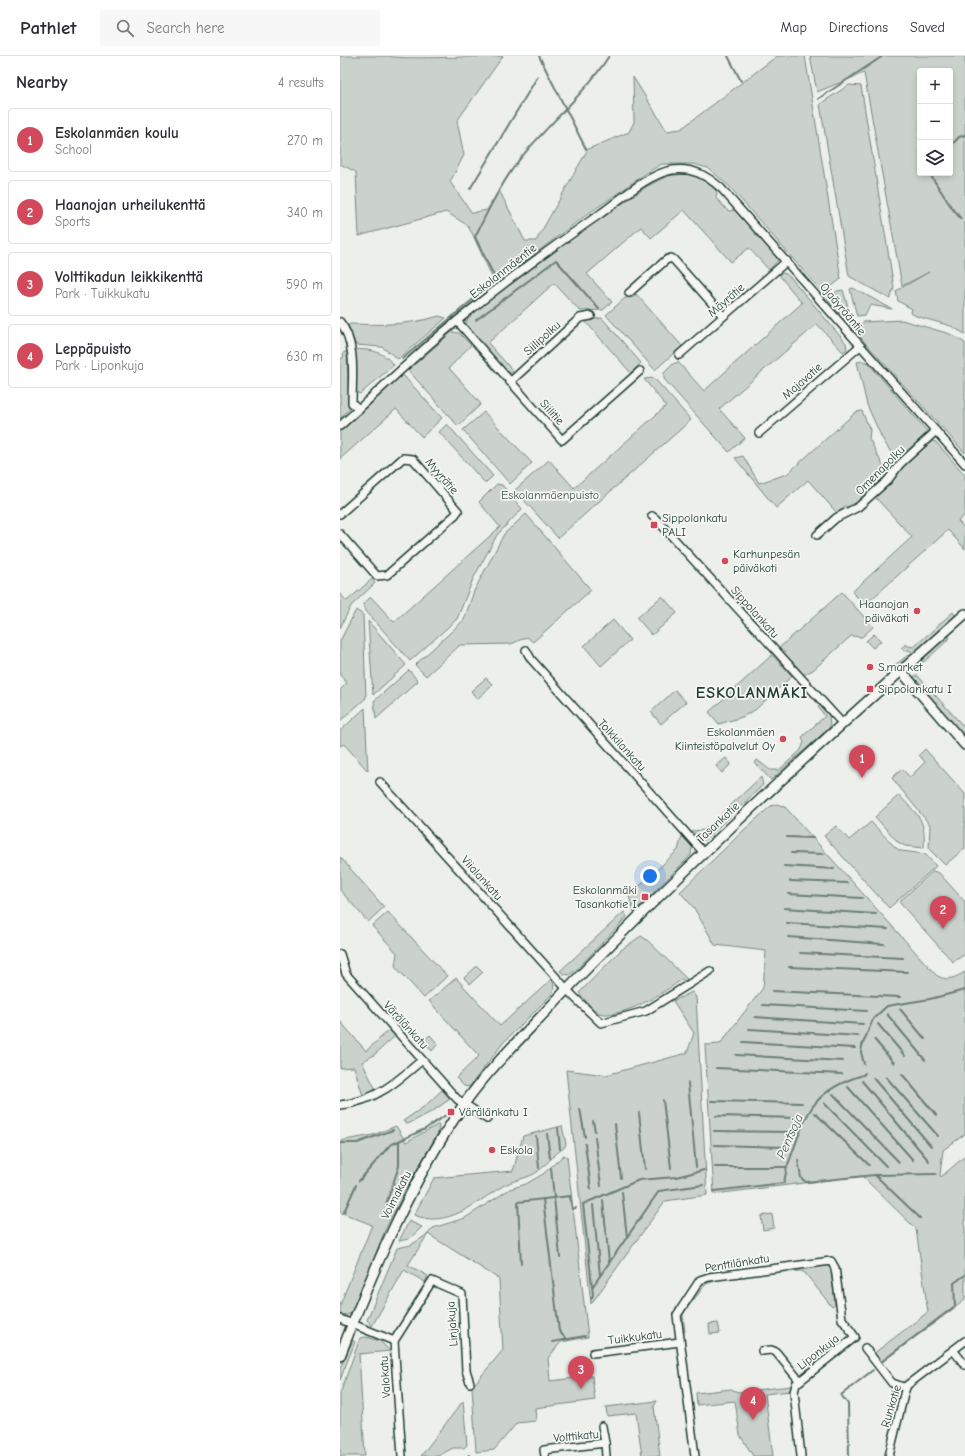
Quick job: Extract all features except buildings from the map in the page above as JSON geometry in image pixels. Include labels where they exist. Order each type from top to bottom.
[{"type":"street","name":"Eskolanmäentie","points":[[340,426],[402,368],[457,321],[554,246],[649,179],[672,170],[700,172]]},
{"type":"street","name":"Ojaäyrääntie","points":[[700,172],[721,188],[965,464]]},
{"type":"street","points":[[629,293],[666,260],[671,258],[723,316]]},
{"type":"street","name":"Mäyrätie","points":[[679,355],[787,261]]},
{"type":"street","name":"Siilipolku","points":[[510,382],[580,318],[591,316]]},
{"type":"street","name":"Siilitie","points":[[457,321],[562,440],[640,372]]},
{"type":"street","points":[[340,322],[351,347],[352,403],[358,409]]},
{"type":"street","name":"Majavatie","points":[[759,433],[860,346]]},
{"type":"street","name":"Omenapolku","points":[[818,535],[836,518],[858,507],[888,480],[900,464],[936,431]]},
{"type":"street","name":"Myyrätie","points":[[340,514],[404,458],[408,457],[413,459],[458,511],[387,575],[382,576],[377,576],[340,534]]},
{"type":"street","name":"Sippolankatu","points":[[652,516],[842,723]]},
{"type":"street","name":"Tasankotie","points":[[499,1060],[703,852],[842,723],[965,614]]},
{"type":"street","name":"Tolkkilankatu","points":[[526,650],[531,659],[703,852]]},
{"type":"street","points":[[901,671],[965,745]]},
{"type":"street","name":"Viialankatu","points":[[380,782],[567,989],[601,1023],[642,1013],[710,971]]},
{"type":"street","name":"Värälänkatu","points":[[340,954],[346,974],[422,1060],[457,1099],[488,1119]]},
{"type":"street","points":[[340,1105],[372,1097],[389,1088],[422,1060]]},
{"type":"street","name":"Voimakatu","points":[[340,1356],[391,1231],[423,1168],[465,1104],[499,1060]]},
{"type":"street","name":"Penttilänkatu","points":[[695,1456],[677,1314],[701,1279],[828,1261],[832,1262],[835,1266],[842,1319],[855,1337]]},
{"type":"street","name":"Linjakuja","points":[[394,1341],[430,1282],[435,1280],[462,1294],[466,1370],[470,1383]]},
{"type":"street","name":"Valokatu","points":[[340,1319],[394,1341],[402,1456]]},
{"type":"street","name":"Liponkuja","points":[[801,1456],[794,1392],[799,1380],[855,1337]]},
{"type":"street","name":"Runkotie","points":[[890,1456],[906,1388],[911,1381],[965,1341]]},
{"type":"street","name":"Tuikkukatu","points":[[593,1353],[680,1342]]},
{"type":"street","points":[[865,1348],[892,1383],[906,1388]]},
{"type":"street","points":[[953,1350],[965,1365]]},
{"type":"street","points":[[762,1351],[776,1352],[799,1380]]},
{"type":"street","points":[[602,1426],[605,1443]]},
{"type":"street","name":"Volttikatu","points":[[545,1456],[544,1450],[605,1443],[606,1456]]},
{"type":"green space","points":[[340,56],[424,58],[503,56],[457,121],[464,155],[450,182],[472,213],[487,210],[499,190],[525,241],[536,241],[588,149],[629,132],[634,122],[633,77],[667,131],[681,129],[777,56],[805,56],[841,279],[823,293],[729,186],[708,168],[693,164],[662,164],[648,172],[578,221],[502,279],[493,279],[467,225],[446,212],[359,236],[356,172],[340,164]]},
{"type":"green space","points":[[810,56],[965,56],[965,334],[951,326],[916,316],[911,313],[912,309],[898,301],[896,291],[929,272],[902,286],[864,73],[817,92]]},
{"type":"green space","points":[[849,85],[861,86],[894,288],[890,299],[849,276],[820,104]]},
{"type":"green space","points":[[686,174],[703,180],[714,188],[717,192],[716,198],[728,211],[736,210],[777,256],[778,260],[769,270],[749,248],[731,262],[684,210],[651,238],[641,227],[587,274],[612,302],[603,310],[580,311],[554,283],[488,343],[513,371],[511,373],[505,370],[467,327],[466,323],[469,316],[560,247],[646,187],[667,176]]},
{"type":"green space","points":[[782,273],[786,274],[792,279],[846,343],[847,349],[843,352],[817,324],[719,409],[745,438],[729,452],[664,379],[664,373],[673,364],[678,362],[704,391],[802,303],[779,275]]},
{"type":"green space","points":[[853,288],[892,309],[870,305],[865,315],[857,316],[850,289]]},
{"type":"green space","points":[[843,290],[853,323],[851,326],[827,300],[837,291]]},
{"type":"green space","points":[[636,294],[682,346],[655,370],[606,315],[625,298],[634,297]]},
{"type":"green space","points":[[439,316],[446,318],[398,359],[382,347],[356,345],[348,326],[350,324],[406,323]]},
{"type":"green space","points":[[602,318],[641,363],[631,373],[585,321]]},
{"type":"green space","points":[[902,320],[950,334],[965,343],[965,453],[861,338],[859,328],[863,322]]},
{"type":"green space","points":[[452,332],[459,333],[471,345],[449,368],[481,404],[458,426],[408,370]]},
{"type":"green space","points":[[353,349],[376,352],[385,356],[394,365],[360,394],[356,392]]},
{"type":"green space","points":[[344,352],[347,352],[349,409],[340,419],[340,359],[343,358]]},
{"type":"green space","points":[[863,361],[868,363],[927,431],[925,435],[899,458],[895,459],[882,438],[867,405],[857,362]]},
{"type":"green space","points":[[402,374],[442,418],[422,437],[396,409],[340,459],[340,430]]},
{"type":"green space","name":"Eskolanmäenpuisto","points":[[654,378],[691,420],[558,538],[515,490],[549,460],[574,488],[666,406],[644,379]]},
{"type":"green space","points":[[862,411],[870,430],[869,438],[888,476],[852,508],[845,506],[837,513],[808,480],[776,508],[735,458],[743,456],[759,483],[787,474],[856,412]]},
{"type":"green space","points":[[484,412],[532,463],[510,484],[463,430]]},
{"type":"green space","points":[[447,424],[493,476],[485,483],[439,432]]},
{"type":"green space","points":[[932,441],[936,442],[965,475],[965,515],[958,521],[965,529],[965,549],[948,530],[865,605],[852,592],[912,537],[875,497],[893,480],[899,469]]},
{"type":"green space","name":"Eskolanmäenpuisto","points":[[497,484],[502,485],[522,509],[497,535],[473,579],[457,619],[410,661],[366,611],[363,604],[371,597],[394,622],[500,527],[479,502]]},
{"type":"green space","points":[[526,514],[591,590],[533,642],[527,637],[511,644],[460,645],[426,676],[415,665],[464,620],[474,591],[504,534]]},
{"type":"green space","points":[[372,579],[375,583],[351,606],[340,628],[340,594],[347,601]]},
{"type":"green space","points":[[842,592],[873,627],[862,637],[851,636],[813,670],[803,675],[779,648]]},
{"type":"green space","points":[[662,596],[677,613],[652,635],[637,618]]},
{"type":"green space","points":[[356,610],[363,615],[366,698],[340,721],[340,690],[347,683],[340,675],[340,641]]},
{"type":"green space","points":[[953,612],[956,617],[913,654],[910,650],[904,651],[901,648],[906,644],[914,647]]},
{"type":"green space","points":[[613,620],[630,640],[601,666],[584,646]]},
{"type":"green space","points":[[368,621],[406,665],[373,695]]},
{"type":"green space","points":[[874,634],[881,641],[873,648],[866,641]]},
{"type":"green space","points":[[949,636],[950,638],[924,662],[921,661],[946,637]]},
{"type":"green space","points":[[772,655],[792,676],[755,710],[742,717],[719,724],[709,712]]},
{"type":"green space","points":[[908,655],[910,657],[887,676],[885,673]]},
{"type":"green space","points":[[409,670],[418,681],[376,719],[374,701]]},
{"type":"green space","points":[[914,676],[918,676],[965,728],[965,737],[913,678]]},
{"type":"green space","points":[[486,678],[493,685],[477,699],[471,691]]},
{"type":"green space","points":[[675,690],[686,702],[661,724],[651,712]]},
{"type":"green space","points":[[820,705],[829,715],[830,727],[771,780],[755,763],[757,760],[770,770],[779,770],[801,750],[804,742],[802,737],[825,716],[818,707]]},
{"type":"green space","points":[[365,708],[368,771],[344,744],[340,746],[340,731]]},
{"type":"green space","points":[[925,749],[965,794],[965,848],[945,865],[929,849],[930,825],[892,778],[902,769],[910,777],[925,762],[919,755]]},
{"type":"green space","points":[[726,758],[731,764],[722,773],[716,766]]},
{"type":"green space","points":[[761,777],[763,785],[705,840],[701,840],[692,831],[704,830]]},
{"type":"green space","points":[[899,795],[916,813],[922,824],[924,830],[924,848],[905,846],[898,842],[875,817]]},
{"type":"green space","points":[[777,804],[785,807],[936,975],[947,979],[965,972],[965,1134],[943,1150],[940,1175],[941,1177],[965,1156],[965,1300],[881,1363],[873,1354],[928,1312],[916,1229],[862,1176],[714,1194],[705,1045],[720,1044],[763,988],[766,951],[715,945],[694,908],[680,892],[744,830],[771,806]]},
{"type":"green space","points":[[871,822],[896,848],[901,851],[925,854],[936,866],[889,908],[824,836],[836,826],[849,840]]},
{"type":"green space","points":[[682,836],[692,847],[691,855],[634,912],[629,896],[678,850]]},
{"type":"green space","points":[[340,857],[384,907],[368,922],[340,890]]},
{"type":"green space","points":[[933,871],[939,873],[965,902],[965,954],[953,962],[899,902]]},
{"type":"green space","points":[[388,912],[447,976],[424,998],[395,966],[397,953],[372,926]]},
{"type":"green space","points":[[624,912],[627,917],[577,969],[569,975],[560,971]]},
{"type":"green space","points":[[641,936],[687,979],[685,981],[682,979],[665,991],[630,1009],[608,1014],[596,1012],[579,993],[621,950]]},
{"type":"green space","points":[[477,966],[483,972],[470,984],[464,978]]},
{"type":"green space","points":[[456,978],[500,1026],[552,979],[554,985],[553,993],[503,1043],[469,1087],[464,1086],[456,1078],[479,1056],[429,1001]]},
{"type":"green space","points":[[692,992],[696,997],[707,1195],[665,1201],[591,1304],[566,1070],[606,1075],[687,1053],[694,1033],[673,1001]]},
{"type":"green space","points":[[340,1021],[366,1051],[389,1030],[395,1036],[374,1055],[362,1062],[376,1090],[363,1096],[354,1067],[340,1068]]},
{"type":"green space","points":[[430,1035],[438,1044],[432,1051],[423,1041]]},
{"type":"green space","points":[[442,1090],[450,1099],[433,1111],[408,1124],[403,1121],[425,1106]]},
{"type":"green space","points":[[439,1124],[438,1133],[408,1185],[385,1230],[354,1309],[348,1315],[340,1314],[340,1305],[372,1225],[340,1212],[340,1141],[373,1135],[396,1126],[406,1142]]},
{"type":"green space","points":[[562,1126],[566,1144],[564,1148],[534,1174],[507,1184],[471,1206],[449,1216],[438,1219],[414,1215],[434,1178],[513,1171],[523,1136]]},
{"type":"green space","points":[[564,1155],[567,1157],[588,1337],[561,1342],[548,1358],[550,1381],[592,1376],[595,1400],[535,1408],[536,1421],[517,1423],[494,1450],[476,1452],[472,1387],[503,1350],[499,1279],[428,1234],[433,1228],[465,1218],[510,1189],[526,1184],[543,1174]]},
{"type":"green space","points":[[772,1214],[774,1228],[763,1230],[761,1216]]},
{"type":"green space","points":[[409,1221],[422,1227],[409,1239],[399,1241]]},
{"type":"green space","points":[[428,1234],[408,1265],[428,1276],[425,1282],[404,1270],[372,1326],[367,1320],[397,1248],[411,1245]]},
{"type":"green space","points":[[826,1265],[831,1268],[835,1305],[832,1307],[805,1273],[801,1271],[788,1272],[787,1270]]},
{"type":"green space","points":[[718,1279],[706,1284],[685,1311],[683,1315],[685,1332],[682,1332],[680,1316],[682,1311],[705,1281]]},
{"type":"green space","points":[[718,1323],[720,1333],[710,1334],[709,1324]]},
{"type":"green space","points":[[366,1337],[380,1341],[390,1351],[359,1354],[365,1456],[340,1456],[340,1394],[360,1338]]},
{"type":"green space","points":[[353,1340],[355,1342],[340,1380],[340,1368]]},
{"type":"green space","points":[[791,1386],[790,1391],[765,1394],[773,1456],[753,1456],[740,1435],[735,1401],[697,1405],[696,1393],[731,1389],[738,1392]]},
{"type":"green space","points":[[463,1401],[467,1445],[464,1448],[453,1448],[438,1456],[421,1456]]},
{"type":"green space","points":[[657,1401],[654,1406],[660,1456],[642,1456],[636,1413],[607,1416],[606,1407]]},
{"type":"waterway","points":[[539,56],[586,149]]},
{"type":"waterway","points":[[402,359],[496,280],[475,237],[485,217],[512,169],[530,147],[577,97],[609,56]]},
{"type":"waterway","points":[[728,56],[741,81]]},
{"type":"waterway","points":[[818,99],[883,56]]},
{"type":"waterway","points":[[470,189],[538,76]]},
{"type":"waterway","points":[[953,144],[959,137],[965,135]]},
{"type":"waterway","points":[[931,176],[961,219]]},
{"type":"waterway","points":[[476,320],[556,260],[599,309]]},
{"type":"waterway","points":[[787,837],[813,838]]},
{"type":"waterway","points":[[791,853],[824,854]]},
{"type":"waterway","points":[[784,866],[834,869]]},
{"type":"waterway","points":[[790,881],[847,883]]},
{"type":"waterway","points":[[788,894],[862,898]]},
{"type":"waterway","points":[[784,908],[876,914]]},
{"type":"waterway","points":[[787,923],[888,929]]},
{"type":"waterway","points":[[788,937],[884,944]]},
{"type":"waterway","points":[[800,953],[903,958]]},
{"type":"waterway","points":[[789,967],[907,972]]},
{"type":"waterway","name":"Pentsoja","points":[[864,1064],[861,1052],[862,1046],[873,1019],[887,1006],[930,999],[965,990]]},
{"type":"waterway","points":[[772,991],[900,997]]},
{"type":"waterway","points":[[763,1005],[867,1011]]},
{"type":"waterway","points":[[900,1009],[925,1039]]},
{"type":"waterway","points":[[887,1014],[925,1060]]},
{"type":"waterway","points":[[755,1017],[863,1024]]},
{"type":"waterway","points":[[878,1024],[905,1056]]},
{"type":"waterway","points":[[749,1029],[859,1036]]},
{"type":"waterway","points":[[874,1039],[894,1063]]},
{"type":"waterway","points":[[743,1042],[855,1048]]},
{"type":"waterway","points":[[736,1055],[843,1061]]},
{"type":"waterway","points":[[716,1068],[842,1074]]},
{"type":"waterway","name":"Pentsoja","points":[[715,1167],[787,1167],[805,1121],[811,1109],[819,1099],[830,1090],[844,1082],[865,1073]]},
{"type":"waterway","points":[[902,1074],[936,1115]]},
{"type":"waterway","points":[[886,1077],[938,1136]]},
{"type":"waterway","points":[[873,1078],[931,1146]]},
{"type":"waterway","points":[[862,1081],[929,1161]]},
{"type":"waterway","points":[[688,1083],[696,1167]]},
{"type":"waterway","points":[[848,1087],[913,1160]]},
{"type":"waterway","points":[[833,1094],[899,1162]]},
{"type":"waterway","points":[[663,1100],[671,1168]]},
{"type":"waterway","points":[[711,1101],[802,1103]]},
{"type":"waterway","points":[[824,1103],[886,1166]]},
{"type":"waterway","points":[[580,1109],[585,1137]]},
{"type":"waterway","points":[[639,1113],[645,1169]]},
{"type":"waterway","points":[[815,1113],[869,1165]]},
{"type":"waterway","points":[[359,1181],[390,1145],[425,1129],[446,1115]]},
{"type":"waterway","points":[[716,1116],[799,1118]]},
{"type":"waterway","points":[[593,1121],[595,1131]]},
{"type":"waterway","points":[[615,1124],[621,1178]]},
{"type":"waterway","points":[[558,1128],[560,1149]]},
{"type":"waterway","points":[[340,1143],[357,1143],[393,1130]]},
{"type":"waterway","points":[[714,1131],[792,1132]]},
{"type":"waterway","points":[[547,1134],[550,1158]]},
{"type":"waterway","points":[[536,1136],[539,1168]]},
{"type":"waterway","points":[[595,1137],[601,1186]]},
{"type":"waterway","points":[[386,1204],[399,1166],[399,1141]]},
{"type":"waterway","points":[[585,1144],[591,1190]]},
{"type":"waterway","points":[[715,1145],[787,1147]]},
{"type":"waterway","points":[[798,1160],[801,1178],[806,1182],[875,1175],[936,1174]]},
{"type":"waterway","points":[[714,1191],[784,1183],[787,1167]]},
{"type":"waterway","points":[[551,1168],[560,1257]]},
{"type":"waterway","points":[[591,1299],[593,1295],[583,1204],[639,1180],[676,1177],[704,1170]]},
{"type":"waterway","points":[[875,1175],[920,1218]]},
{"type":"waterway","points":[[344,1212],[356,1185]]},
{"type":"waterway","points":[[593,1286],[659,1191],[703,1185]]},
{"type":"waterway","points":[[622,1192],[627,1237]]},
{"type":"waterway","points":[[521,1264],[518,1202],[570,1196],[572,1209],[576,1208]]},
{"type":"waterway","points":[[543,1199],[559,1331],[566,1339]]},
{"type":"waterway","points":[[603,1200],[609,1263]]},
{"type":"waterway","points":[[593,1205],[600,1275]]},
{"type":"waterway","points":[[881,1362],[955,1306],[954,1283],[965,1275]]},
{"type":"waterway","points":[[552,1342],[585,1336]]},
{"type":"waterway","points":[[849,1456],[848,1404],[841,1395],[873,1370]]},
{"type":"place","name":"Sippolankatu PALI","points":[[654,525]]},
{"type":"place","name":"Karhunpesän päiväkoti","points":[[725,561]]},
{"type":"place","name":"Haanojan päiväkoti","points":[[917,611]]},
{"type":"place","name":"S.market","points":[[870,667]]},
{"type":"place","name":"Sippolankatu I","points":[[870,689]]},
{"type":"place","name":"Eskolanmäen Kiinteistöpalvelut Oy","points":[[783,739]]},
{"type":"place","name":"Eskolanmäen koulu","points":[[862,778]]},
{"type":"place","name":"Eskolanmäki Tasankotie I","points":[[645,897]]},
{"type":"place","name":"Haanojan urheilukenttä","points":[[943,929]]},
{"type":"place","name":"Värälänkatu I","points":[[451,1112]]},
{"type":"place","name":"Eskola","points":[[492,1150]]},
{"type":"place","name":"Volttikadun leikkikenttä","points":[[581,1389]]},
{"type":"place","name":"Leppäpuisto","points":[[753,1420]]},
{"type":"district","name":"ESKOLANMÄKI","points":[[752,692]]}]
